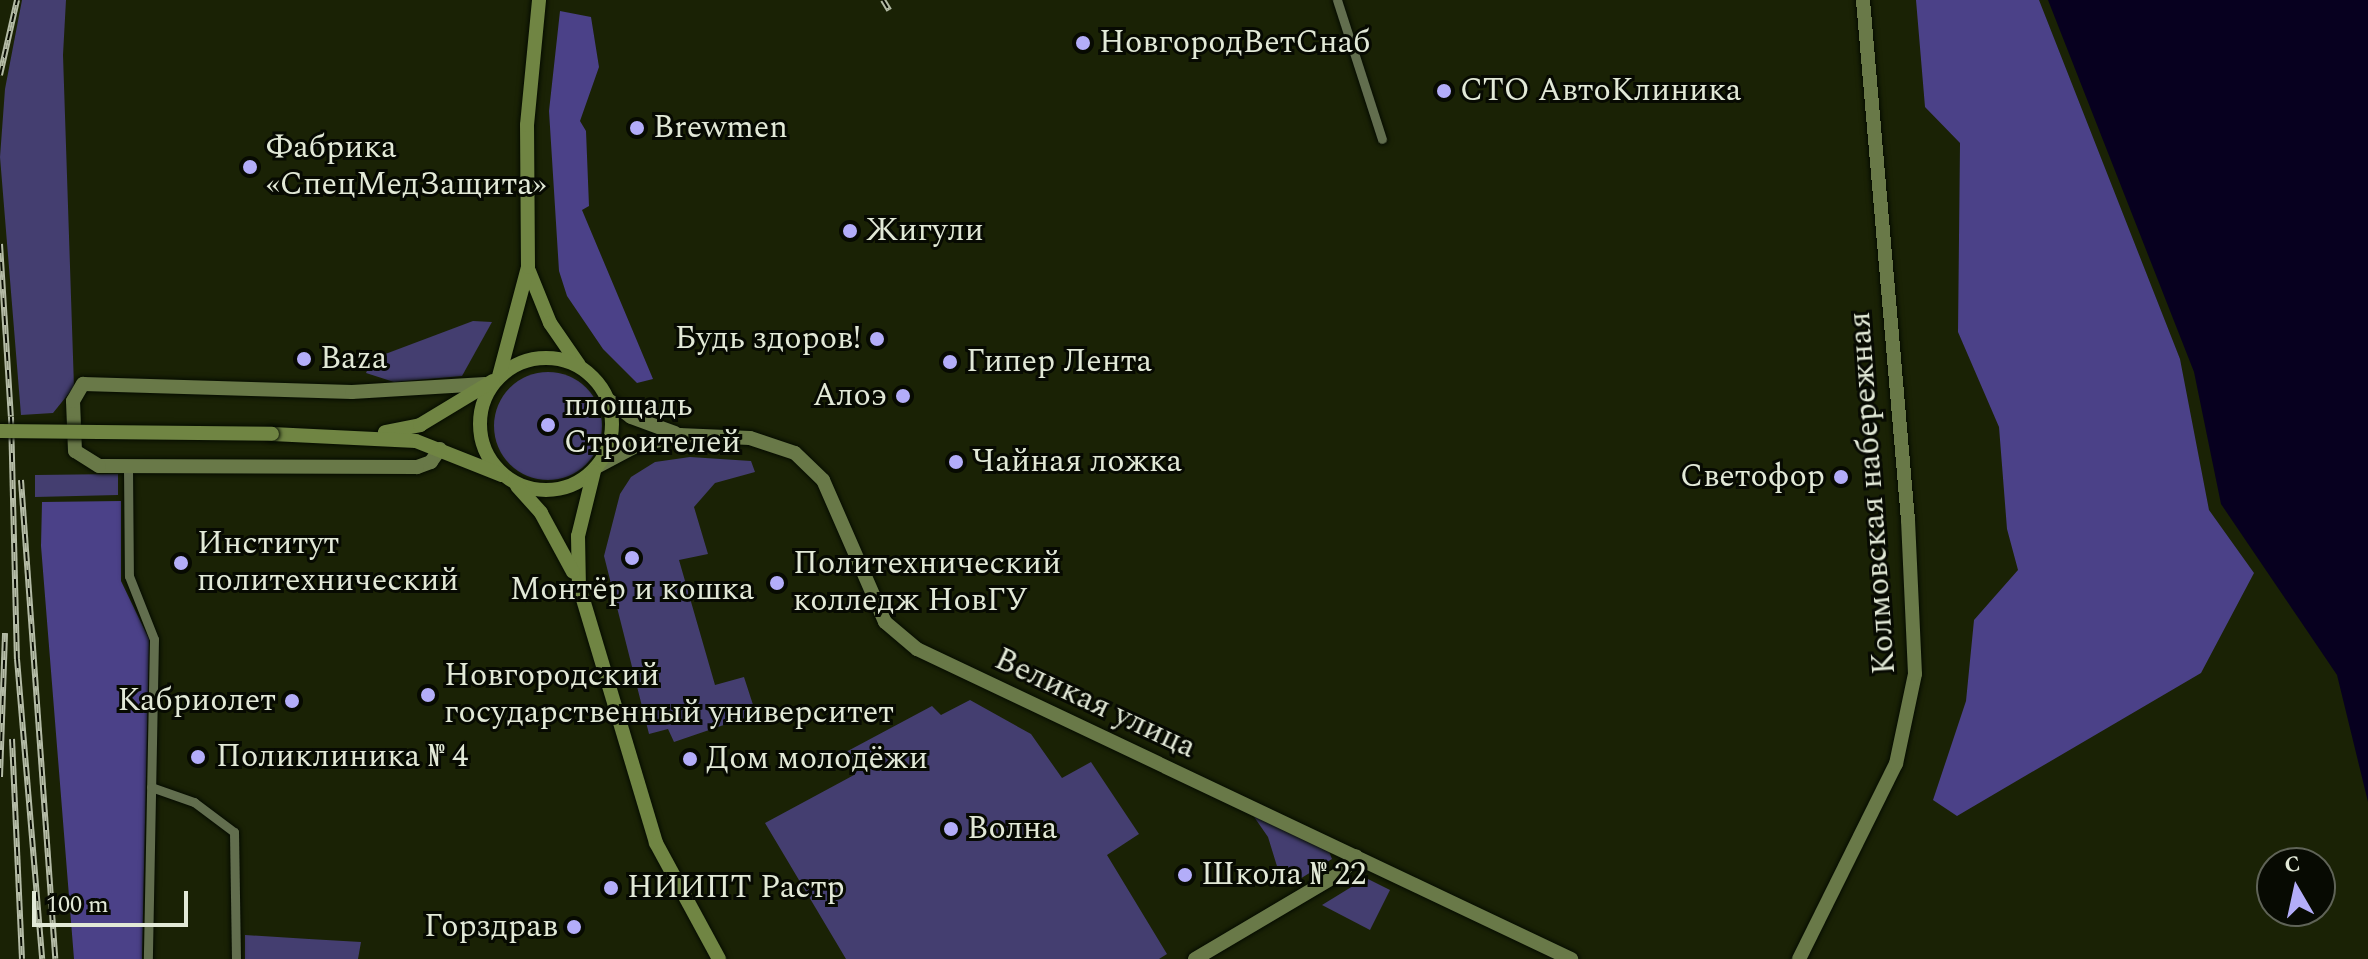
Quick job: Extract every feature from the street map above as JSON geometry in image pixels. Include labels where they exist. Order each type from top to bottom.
[{"type":"main road","points":[[539,0],[527,125],[528,267],[483,404],[481,429],[487,452],[554,535],[579,586],[644,812],[668,872],[719,959]]},
{"type":"main road","name":"Колмовская набережная","points":[[1799,959],[1896,764],[1915,674],[1908,520],[1863,0]]},
{"type":"main road","points":[[528,267],[550,323],[606,398],[645,424],[679,435]]},
{"type":"main road","points":[[364,435],[420,425],[492,380],[538,358],[563,360],[583,371]]},
{"type":"main road","points":[[440,449],[431,462],[417,467],[128,468],[89,463],[75,451],[73,401],[83,384],[352,392],[492,380]]},
{"type":"main road","points":[[579,586],[577,548],[596,469],[611,439],[606,398]]},
{"type":"main road","points":[[0,431],[364,435],[440,449],[534,490],[560,490],[633,447],[679,435]]},
{"type":"main road","name":"Великая улица","points":[[679,435],[761,440],[806,460],[823,480],[885,622],[917,649],[1571,959]]},
{"type":"main road","points":[[1195,959],[1342,872],[1356,856]]},
{"type":"street","points":[[1337,0],[1382,139]]},
{"type":"street","points":[[128,468],[129,576],[154,639],[148,959]]},
{"type":"street","points":[[151,787],[194,802],[234,832],[236,959]]},
{"type":"shaded area","points":[[22,0],[66,0],[63,55],[74,387],[53,413],[21,415],[0,157],[5,89]]},
{"type":"shaded area","points":[[1916,0],[2039,0],[2180,359],[2209,510],[2254,573],[2201,673],[1957,816],[1933,800],[1966,701],[1974,620],[2018,570],[2007,529],[1999,427],[1958,332],[1960,143],[1925,107]]},
{"type":"shaded area","points":[[2048,0],[2368,0],[2368,802],[2337,675],[2221,504],[2194,372]]},
{"type":"shaded area","points":[[560,11],[591,17],[599,67],[580,121],[586,131],[589,206],[582,210],[653,379],[637,383],[603,349],[567,296],[559,271],[549,111]]},
{"type":"shaded area","points":[[473,321],[492,322],[462,376],[394,382],[366,373],[372,359]]},
{"type":"shaded area","points":[[548,372],[569,376],[586,388],[598,405],[602,426],[598,447],[586,464],[569,476],[548,480],[527,476],[510,464],[498,447],[494,426],[498,405],[510,388],[527,376]]},
{"type":"shaded area","points":[[690,457],[751,461],[755,472],[715,483],[694,507],[708,554],[679,560],[715,685],[744,677],[756,714],[674,742],[668,729],[649,734],[604,556],[620,494],[631,477],[655,462]]},
{"type":"shaded area","points":[[118,474],[118,495],[35,497],[35,475]]},
{"type":"shaded area","points":[[121,501],[121,581],[149,639],[142,959],[74,959],[41,546],[42,502]]},
{"type":"shaded area","name":"Волна","points":[[970,700],[1031,734],[1062,778],[1091,762],[1139,834],[1107,855],[1167,954],[1159,959],[846,959],[765,823],[854,775],[844,753],[932,706],[941,715]]},
{"type":"shaded area","points":[[1250,811],[1328,849],[1332,859],[1295,882],[1280,876],[1268,837]]},
{"type":"shaded area","points":[[1366,878],[1390,890],[1370,930],[1322,905]]},
{"type":"shaded area","points":[[245,935],[361,942],[358,959],[245,959]]},
{"type":"railway","points":[[0,75],[17,0]]},
{"type":"railway","points":[[883,0],[889,10]]},
{"type":"railway","points":[[0,244],[11,417],[17,659],[42,959]]},
{"type":"railway","points":[[21,480],[55,959]]},
{"type":"railway","points":[[0,777],[5,633]]},
{"type":"railway","points":[[12,739],[22,959]]},
{"type":"place","name":"НовгородВетСнаб","points":[[1083,43]]},
{"type":"place","name":"СТО АвтоКлиника","points":[[1444,91]]},
{"type":"place","name":"Brewmen","points":[[637,128]]},
{"type":"place","name":"Фабрика «СпецМедЗащита»","points":[[250,167]]},
{"type":"place","name":"Жигули","points":[[850,231]]},
{"type":"place","name":"Будь здоров!","points":[[877,339]]},
{"type":"place","name":"Baza","points":[[304,359]]},
{"type":"place","name":"Гипер Лента","points":[[950,362]]},
{"type":"place","name":"Алоэ","points":[[903,396]]},
{"type":"place","name":"площадь Строителей","points":[[548,425]]},
{"type":"place","name":"Чайная ложка","points":[[956,462]]},
{"type":"place","name":"Светофор","points":[[1841,477]]},
{"type":"place","name":"Монтёр и кошка","points":[[632,558]]},
{"type":"place","name":"Институт политехнический","points":[[181,563]]},
{"type":"place","name":"Политехнический колледж НовГУ","points":[[777,583]]},
{"type":"place","name":"Новгородский государственный университет","points":[[428,695]]},
{"type":"place","name":"Кабриолет","points":[[292,701]]},
{"type":"place","name":"Поликлиника № 4","points":[[198,757]]},
{"type":"place","name":"Дом молодёжи","points":[[690,759]]},
{"type":"place","name":"Волна","points":[[951,829]]},
{"type":"place","name":"Школа № 22","points":[[1185,875]]},
{"type":"place","name":"НИИПТ Растр","points":[[611,888]]},
{"type":"place","name":"Горздрав","points":[[574,927]]}]
